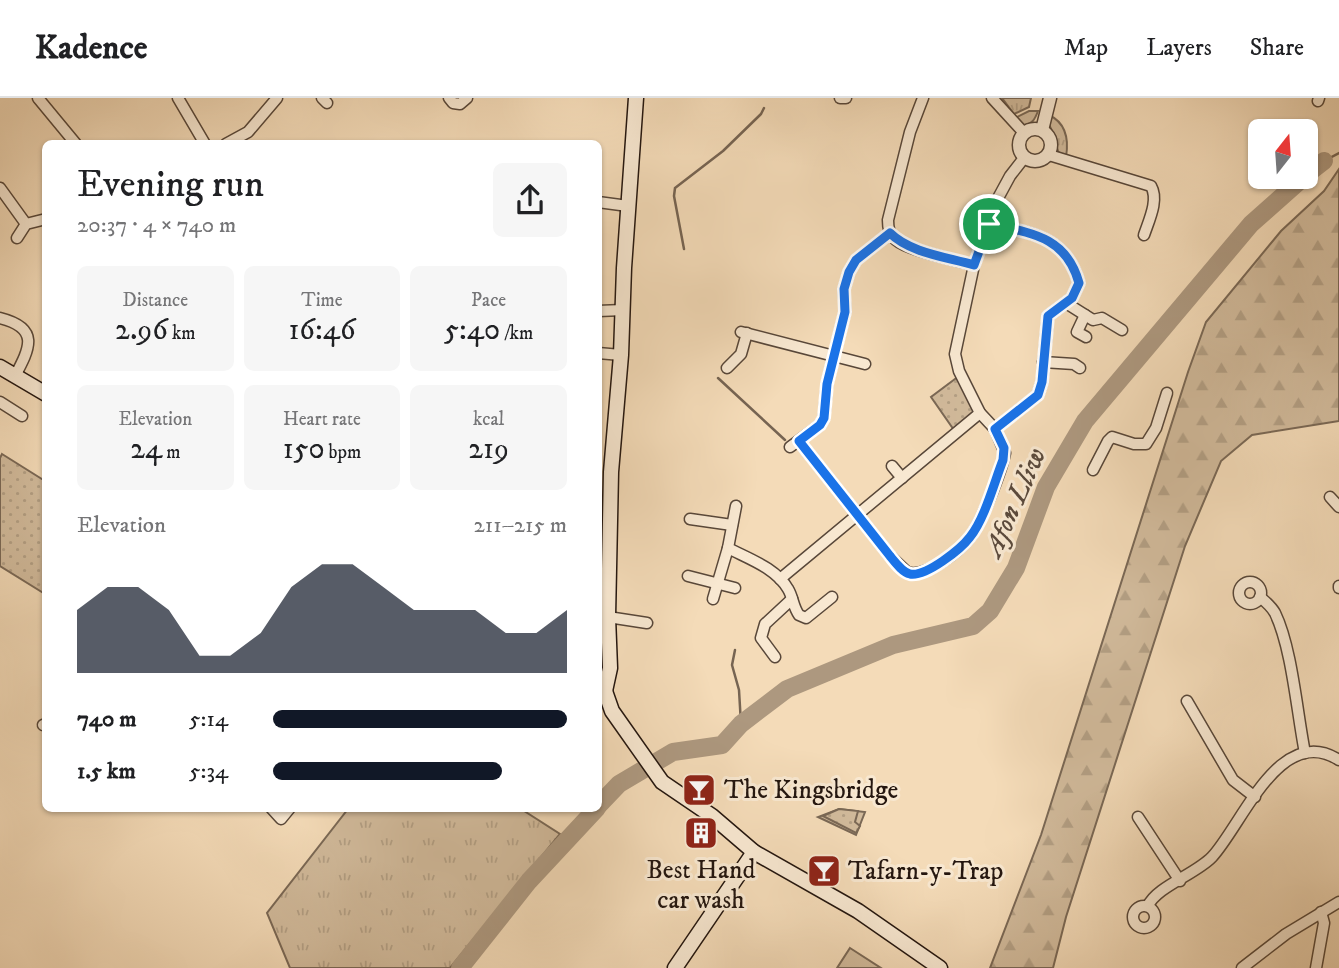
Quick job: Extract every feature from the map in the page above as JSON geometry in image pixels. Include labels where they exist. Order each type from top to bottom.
[{"type":"main road","points":[[636,98],[621,355],[605,470],[610,668],[602,690],[612,711],[662,782],[712,816],[754,852],[858,911],[940,968]]},
{"type":"main road","points":[[0,367],[42,392]]},
{"type":"main road","points":[[675,968],[754,852]]},
{"type":"street","points":[[38,98],[73,140]]},
{"type":"street","points":[[178,98],[203,140]]},
{"type":"street","points":[[236,140],[256,124],[277,98]]},
{"type":"street","points":[[449,98],[456,104],[463,103],[467,98]]},
{"type":"street","points":[[840,98],[846,98]]},
{"type":"street","points":[[923,98],[910,132],[888,220],[890,233],[899,242],[910,247],[974,265]]},
{"type":"street","points":[[992,98],[1024,133]]},
{"type":"street","points":[[1042,130],[1050,98]]},
{"type":"street","points":[[1033,129],[1042,130],[1051,141],[1049,155],[1040,161],[1024,158],[1019,148],[1024,133],[1033,129]]},
{"type":"street","points":[[1049,155],[1151,186],[1154,190],[1154,201],[1144,235]]},
{"type":"street","points":[[890,233],[856,260],[849,272],[844,289],[845,312],[827,384],[824,418],[820,425],[794,444],[858,513],[890,556],[907,572],[922,573],[964,544],[971,536],[1005,453],[995,429],[980,413],[959,371],[955,354],[974,265],[1003,188],[1024,158]]},
{"type":"street","points":[[0,188],[26,224]]},
{"type":"street","points":[[602,203],[628,206]]},
{"type":"street","points":[[17,238],[26,224],[42,220]]},
{"type":"street","points":[[989,224],[1045,238],[1059,247],[1074,267],[1079,283],[1077,290],[1066,303],[1048,316],[1042,382],[1038,395],[995,429]]},
{"type":"street","points":[[1066,303],[1093,320],[1102,318],[1122,330]]},
{"type":"street","points":[[602,311],[623,310]]},
{"type":"street","points":[[1085,315],[1077,332],[1086,337]]},
{"type":"street","points":[[0,318],[22,327],[29,341],[28,352],[15,376]]},
{"type":"street","points":[[727,368],[741,354],[744,332],[865,365]]},
{"type":"street","points":[[602,353],[621,355]]},
{"type":"street","points":[[1043,362],[1074,364],[1080,368]]},
{"type":"street","points":[[1093,470],[1112,437],[1134,444],[1146,444],[1156,428],[1167,393]]},
{"type":"street","points":[[0,402],[18,413],[20,399]]},
{"type":"street","points":[[780,579],[980,413]]},
{"type":"street","points":[[892,466],[902,478]]},
{"type":"street","points":[[1330,497],[1339,506]]},
{"type":"street","points":[[713,598],[728,548],[736,506]]},
{"type":"street","points":[[690,519],[732,525]]},
{"type":"street","points":[[728,548],[780,579],[789,590],[795,611],[806,618],[832,597]]},
{"type":"street","points":[[688,576],[735,588]]},
{"type":"street","points":[[1260,597],[1274,612],[1284,638],[1304,753]]},
{"type":"street","points":[[775,657],[761,639],[765,624],[792,599]]},
{"type":"street","points":[[608,617],[647,623]]},
{"type":"street","points":[[1187,701],[1188,715],[1233,780],[1255,797]]},
{"type":"street","points":[[1148,906],[1153,897],[1210,860],[1275,770],[1304,753],[1320,752],[1339,760]]},
{"type":"street","points":[[275,812],[281,819],[287,812]]},
{"type":"street","points":[[1138,817],[1180,881]]},
{"type":"street","points":[[1241,968],[1286,933],[1339,902]]},
{"type":"street","points":[[1316,968],[1324,923],[1321,912]]},
{"type":"green space","points":[[1002,98],[1031,98],[1029,107],[1014,114]]},
{"type":"green space","points":[[1029,111],[1038,111],[1029,124],[1023,125],[1015,118]]},
{"type":"green space","points":[[1049,115],[1063,127],[1067,144],[1066,157],[1057,149],[1049,125]]},
{"type":"green space","points":[[1339,169],[1339,421],[1252,435],[1221,461],[1185,546],[1066,917],[1053,968],[990,968],[1041,835],[1206,322],[1281,231],[1324,191]]},
{"type":"green space","points":[[959,376],[977,412],[954,430],[931,397]]},
{"type":"green space","points":[[2,454],[42,479],[42,592],[0,566]]},
{"type":"green space","points":[[839,809],[865,812],[856,835],[818,817]]},
{"type":"green space","points":[[839,809],[858,811],[855,822],[860,826],[856,833],[823,816]]},
{"type":"green space","points":[[346,812],[526,812],[560,834],[450,968],[290,968],[267,913]]},
{"type":"green space","points":[[850,948],[881,968],[837,968]]},
{"type":"waterway","points":[[684,249],[674,196],[675,188],[723,151],[764,108]]},
{"type":"waterway","name":"Afon Lliw","points":[[1324,161],[1339,153]]},
{"type":"waterway","name":"Afon Lliw","points":[[1318,166],[1324,161]]},
{"type":"waterway","name":"Afon Lliw","points":[[602,802],[619,784],[673,752],[722,745],[741,724],[787,689],[893,645],[973,626],[990,611],[1016,568],[1046,487],[1085,421],[1251,224],[1290,189]]},
{"type":"waterway","points":[[718,378],[785,440]]},
{"type":"waterway","points":[[735,650],[732,665],[739,690],[741,724]]},
{"type":"waterway","name":"Afon Lliw","points":[[460,968],[529,881],[593,812]]},
{"type":"place","name":"The Kingsbridge","points":[[699,790]]},
{"type":"place","name":"Best Hand car wash","points":[[701,833]]},
{"type":"place","name":"Tafarn-y-Trap","points":[[824,871]]},
{"type":"route","points":[[989,224],[1045,238],[1059,247],[1074,267],[1079,283],[1072,298],[1048,316],[1042,382],[1038,395],[995,429],[1005,453],[971,536],[933,567],[922,573],[912,574],[900,567],[890,556],[799,441],[820,425],[824,418],[827,384],[845,312],[844,289],[856,260],[890,233],[899,242],[910,247],[974,265],[989,224]]}]
